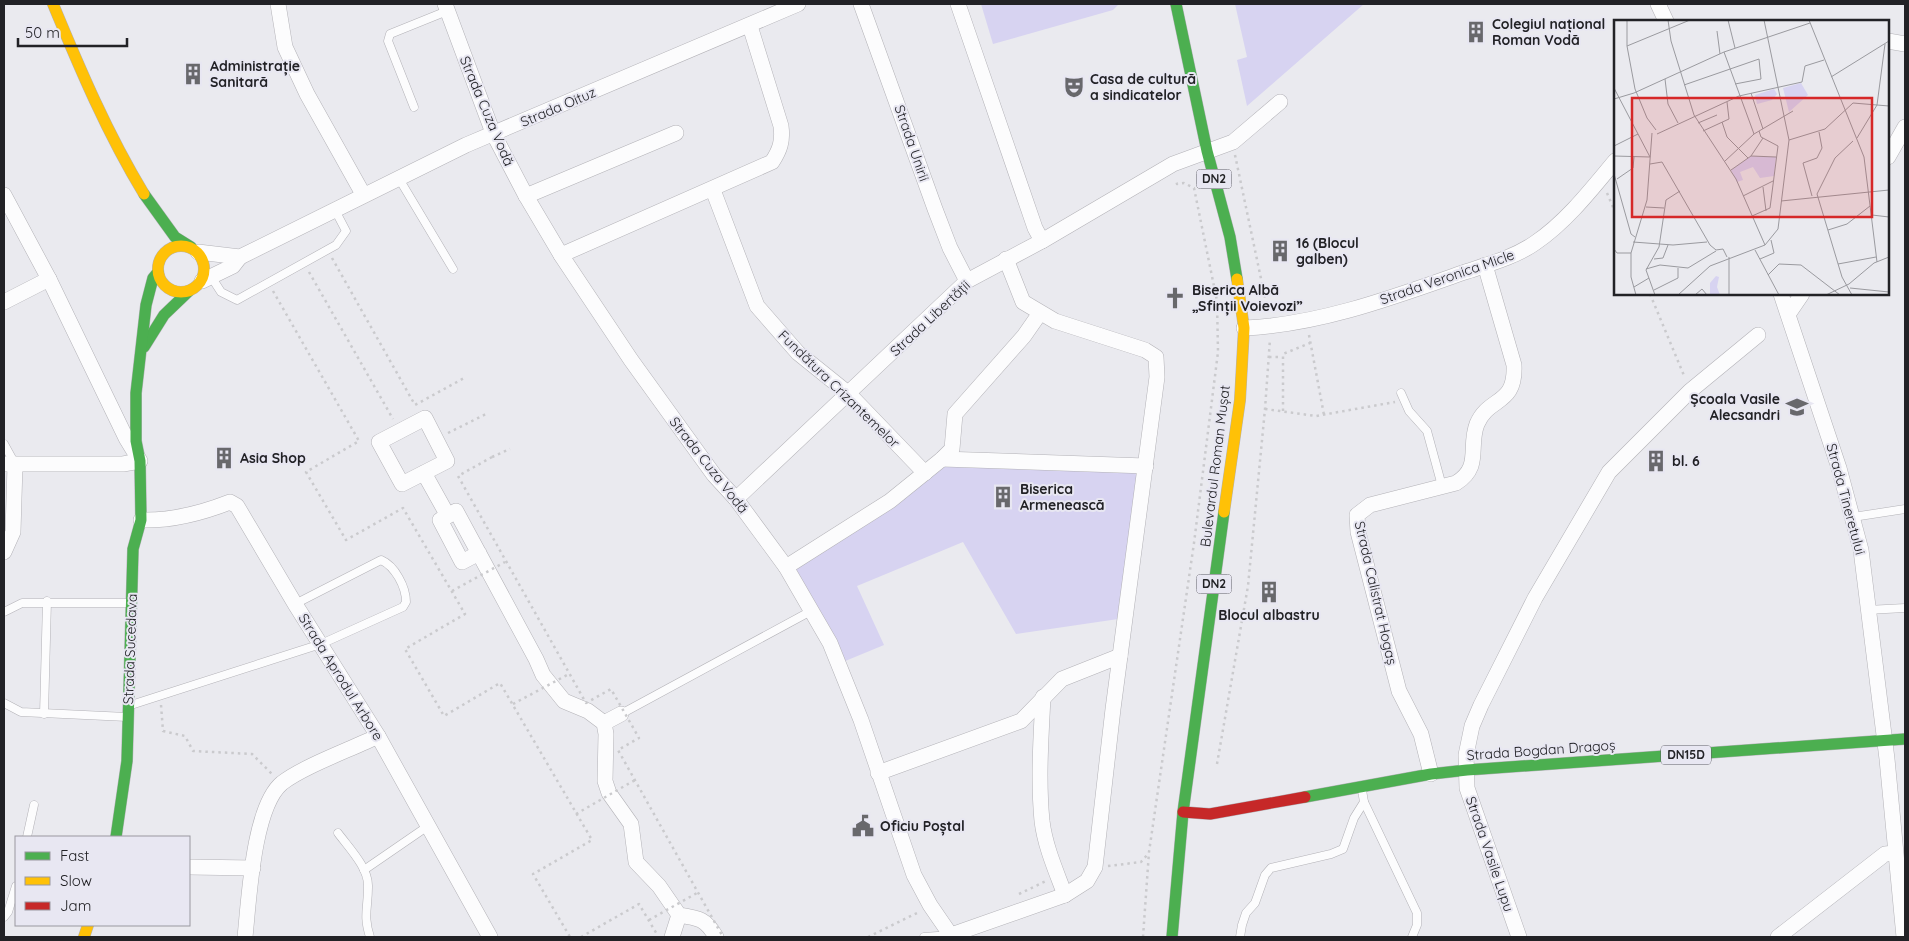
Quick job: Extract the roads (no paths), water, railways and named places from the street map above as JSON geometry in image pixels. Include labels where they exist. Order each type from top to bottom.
[{"type":"main road","points":[[53,4],[93,99],[120,154],[153,209],[175,237],[195,250],[205,266],[206,280],[189,291],[183,292],[169,289],[164,285],[158,268],[159,239],[153,209]]},
{"type":"main road","name":"Bulevardul Roman Mușat","points":[[1172,937],[1183,812],[1240,400],[1244,328],[1230,237],[1207,151],[1176,4]]},
{"type":"main road","points":[[158,268],[161,257],[171,248],[184,245],[195,250]]},
{"type":"main road","name":"Strada Sucedava","points":[[116,836],[127,761],[133,549],[141,520],[140,461],[136,441],[136,394],[146,305],[153,278],[158,268]]},
{"type":"main road","name":"Strada Sucedava","points":[[142,349],[164,315],[189,291]]},
{"type":"main road","name":"Strada Bogdan Dragoș","points":[[1183,812],[1210,814],[1431,774],[1466,770],[1905,739]]},
{"type":"street","points":[[278,4],[285,47],[307,94],[363,194]]},
{"type":"street","name":"Strada Oituz","points":[[206,280],[233,266],[240,257],[398,177],[493,133],[750,26],[798,4]]},
{"type":"street","name":"Strada Unirii","points":[[862,4],[941,224],[967,281]]},
{"type":"street","points":[[958,4],[1035,228],[1042,241]]},
{"type":"street","points":[[1658,4],[1666,20]]},
{"type":"street","name":"Strada Cuza Vodă","points":[[446,8],[493,133],[526,196],[561,255],[631,360],[714,475],[736,499],[786,567],[811,611],[832,650],[860,720],[914,874],[930,905],[952,936]]},
{"type":"street","points":[[561,255],[713,190],[772,162],[780,150],[781,126],[750,26]]},
{"type":"street","points":[[1889,41],[1905,44]]},
{"type":"street","name":"Strada Libertății","points":[[736,499],[967,281],[1042,241],[1173,164],[1232,142],[1280,102]]},
{"type":"street","points":[[1889,155],[1905,127]]},
{"type":"street","points":[[526,196],[676,133]]},
{"type":"street","name":"Strada Veronica Micle","points":[[1244,328],[1270,327],[1344,311],[1514,255],[1535,244],[1559,224],[1614,162]]},
{"type":"street","name":"Fundătura Crizantemelor","points":[[713,190],[757,306],[798,353],[849,394],[925,473]]},
{"type":"street","points":[[4,195],[49,279],[126,438],[140,461],[123,464],[10,464],[14,532],[4,552]]},
{"type":"street","points":[[195,250],[240,257]]},
{"type":"street","points":[[952,936],[1065,895],[1086,881],[1095,868],[1120,656],[1157,377],[1156,357],[1145,350],[1055,321],[1023,302],[1006,259]]},
{"type":"street","name":"Strada Calistrat Hogaș","points":[[1431,774],[1421,734],[1399,691],[1356,523],[1357,515],[1370,505],[1456,482],[1466,476],[1472,464],[1478,422],[1511,391],[1515,379],[1514,365],[1485,265]]},
{"type":"street","points":[[4,302],[49,279]]},
{"type":"street","name":"Strada Tineretului","points":[[1781,295],[1789,313],[1862,550],[1867,610],[1884,741],[1904,931]]},
{"type":"street","points":[[1789,313],[1801,295]]},
{"type":"street","points":[[786,567],[890,500],[942,460],[952,449],[955,414],[1024,336],[1040,313]]},
{"type":"street","name":"Strada Vasile Lupu","points":[[1519,937],[1467,788],[1466,755],[1472,726],[1535,598],[1609,472],[1690,391],[1758,335]]},
{"type":"street","points":[[424,418],[447,461],[424,473],[402,484],[380,442],[424,418]]},
{"type":"street","points":[[942,460],[1146,466]]},
{"type":"street","points":[[424,473],[448,516],[440,520],[462,562],[479,553],[543,675],[552,688],[564,701],[588,711],[604,723],[606,734],[605,781],[609,793],[631,824],[633,854],[636,862],[658,886],[679,915],[699,919],[709,924],[716,937]]},
{"type":"street","name":"Strada Aprodul Arbore","points":[[141,520],[165,519],[213,508],[230,502],[237,506],[295,604],[378,736],[490,937]]},
{"type":"street","points":[[878,773],[1021,721],[1062,679],[1120,656]]},
{"type":"street","points":[[1044,697],[1039,779],[1042,821],[1048,848],[1065,895]]},
{"type":"street","points":[[604,723],[621,714]]},
{"type":"street","points":[[246,937],[258,836],[268,802],[281,784],[297,774],[378,736]]},
{"type":"street","points":[[1778,937],[1885,854],[1895,853]]},
{"type":"street","points":[[190,868],[253,868]]},
{"type":"street","points":[[672,937],[679,915]]},
{"type":"lane","points":[[414,107],[388,41],[390,34],[399,28],[446,8]]},
{"type":"lane","points":[[398,177],[453,269]]},
{"type":"lane","points":[[206,280],[221,292],[237,300],[269,283],[336,245],[346,231],[335,210]]},
{"type":"lane","points":[[1403,397],[1412,415],[1427,431],[1442,486]]},
{"type":"lane","points":[[4,444],[10,464]]},
{"type":"lane","points":[[1853,516],[1905,509]]},
{"type":"lane","points":[[4,703],[21,712],[44,714],[129,711],[160,696],[321,644],[403,607],[406,602],[406,596],[393,567],[381,560],[295,604]]},
{"type":"lane","points":[[44,714],[47,602]]},
{"type":"lane","points":[[4,612],[22,603],[132,603]]},
{"type":"lane","points":[[1867,610],[1905,608]]},
{"type":"lane","points":[[621,714],[811,611]]},
{"type":"lane","points":[[1362,788],[1364,802],[1417,913],[1417,924],[1412,937]]},
{"type":"lane","points":[[1240,937],[1246,913],[1255,903],[1266,874],[1271,868],[1332,854],[1343,849],[1354,818],[1364,802]]},
{"type":"lane","points":[[27,836],[34,805]]},
{"type":"lane","points":[[364,870],[428,826]]},
{"type":"lane","points":[[338,833],[364,870],[369,886],[364,919],[370,937]]},
{"type":"lane","points":[[4,918],[8,912],[15,889]]},
{"type":"lane","points":[[924,937],[952,936]]},
{"type":"place","name":"Colegiul național Roman Vodă","points":[[1476,32]]},
{"type":"place","name":"Administrație Sanitară","points":[[193,74]]},
{"type":"place","name":"Casa de cultură a sindicatelor","points":[[1074,87]]},
{"type":"place","name":"16 (Blocul galben)","points":[[1280,251]]},
{"type":"place","name":"Biserica Albă „Sfinții Voievozi”","points":[[1175,298]]},
{"type":"place","name":"Școala Vasile Alecsandri","points":[[1797,407]]},
{"type":"place","name":"Asia Shop","points":[[224,458]]},
{"type":"place","name":"bl. 6","points":[[1656,461]]},
{"type":"place","name":"Biserica Armenească","points":[[1003,497]]},
{"type":"place","name":"Blocul albastru","points":[[1269,592]]},
{"type":"place","name":"Oficiu Poștal","points":[[863,826]]}]
